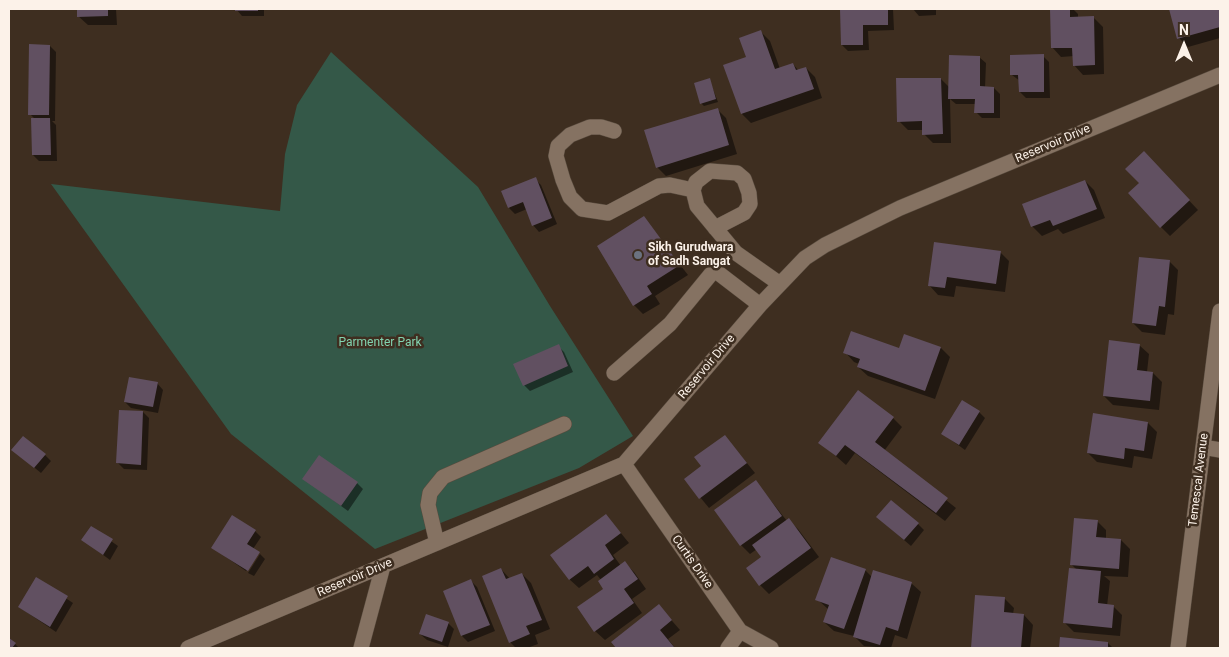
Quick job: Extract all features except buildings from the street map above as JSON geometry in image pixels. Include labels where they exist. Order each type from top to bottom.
[{"type":"street","name":"Reservoir Drive","points":[[188,648],[624,464],[760,305],[805,258],[825,245],[900,208],[1220,75]]},
{"type":"street","points":[[614,131],[602,127],[590,127],[570,135],[558,146],[556,156],[570,197],[582,209],[608,213],[659,186],[670,185],[692,190]]},
{"type":"street","points":[[715,228],[744,213],[750,204],[749,193],[744,179],[737,173],[710,171],[696,182],[692,190],[697,206],[715,228],[736,253],[780,284]]},
{"type":"street","points":[[614,373],[670,324],[711,274],[717,272],[760,305]]},
{"type":"street","name":"Temescal Avenue","points":[[1178,648],[1220,311]]},
{"type":"street","points":[[437,543],[428,505],[430,493],[443,477],[564,424]]},
{"type":"street","points":[[1203,447],[1220,450]]},
{"type":"street","name":"Curtis Drive","points":[[624,464],[740,631],[771,648]]},
{"type":"street","points":[[361,648],[383,566]]},
{"type":"street","points":[[728,648],[740,631]]},
{"type":"green space","name":"Parmenter Park","points":[[331,52],[478,187],[550,306],[633,436],[579,468],[375,549],[231,434],[51,184],[280,211],[285,154],[297,105]]},
{"type":"place","name":"Sikh Gurudwara of Sadh Sangat","points":[[638,255]]}]
